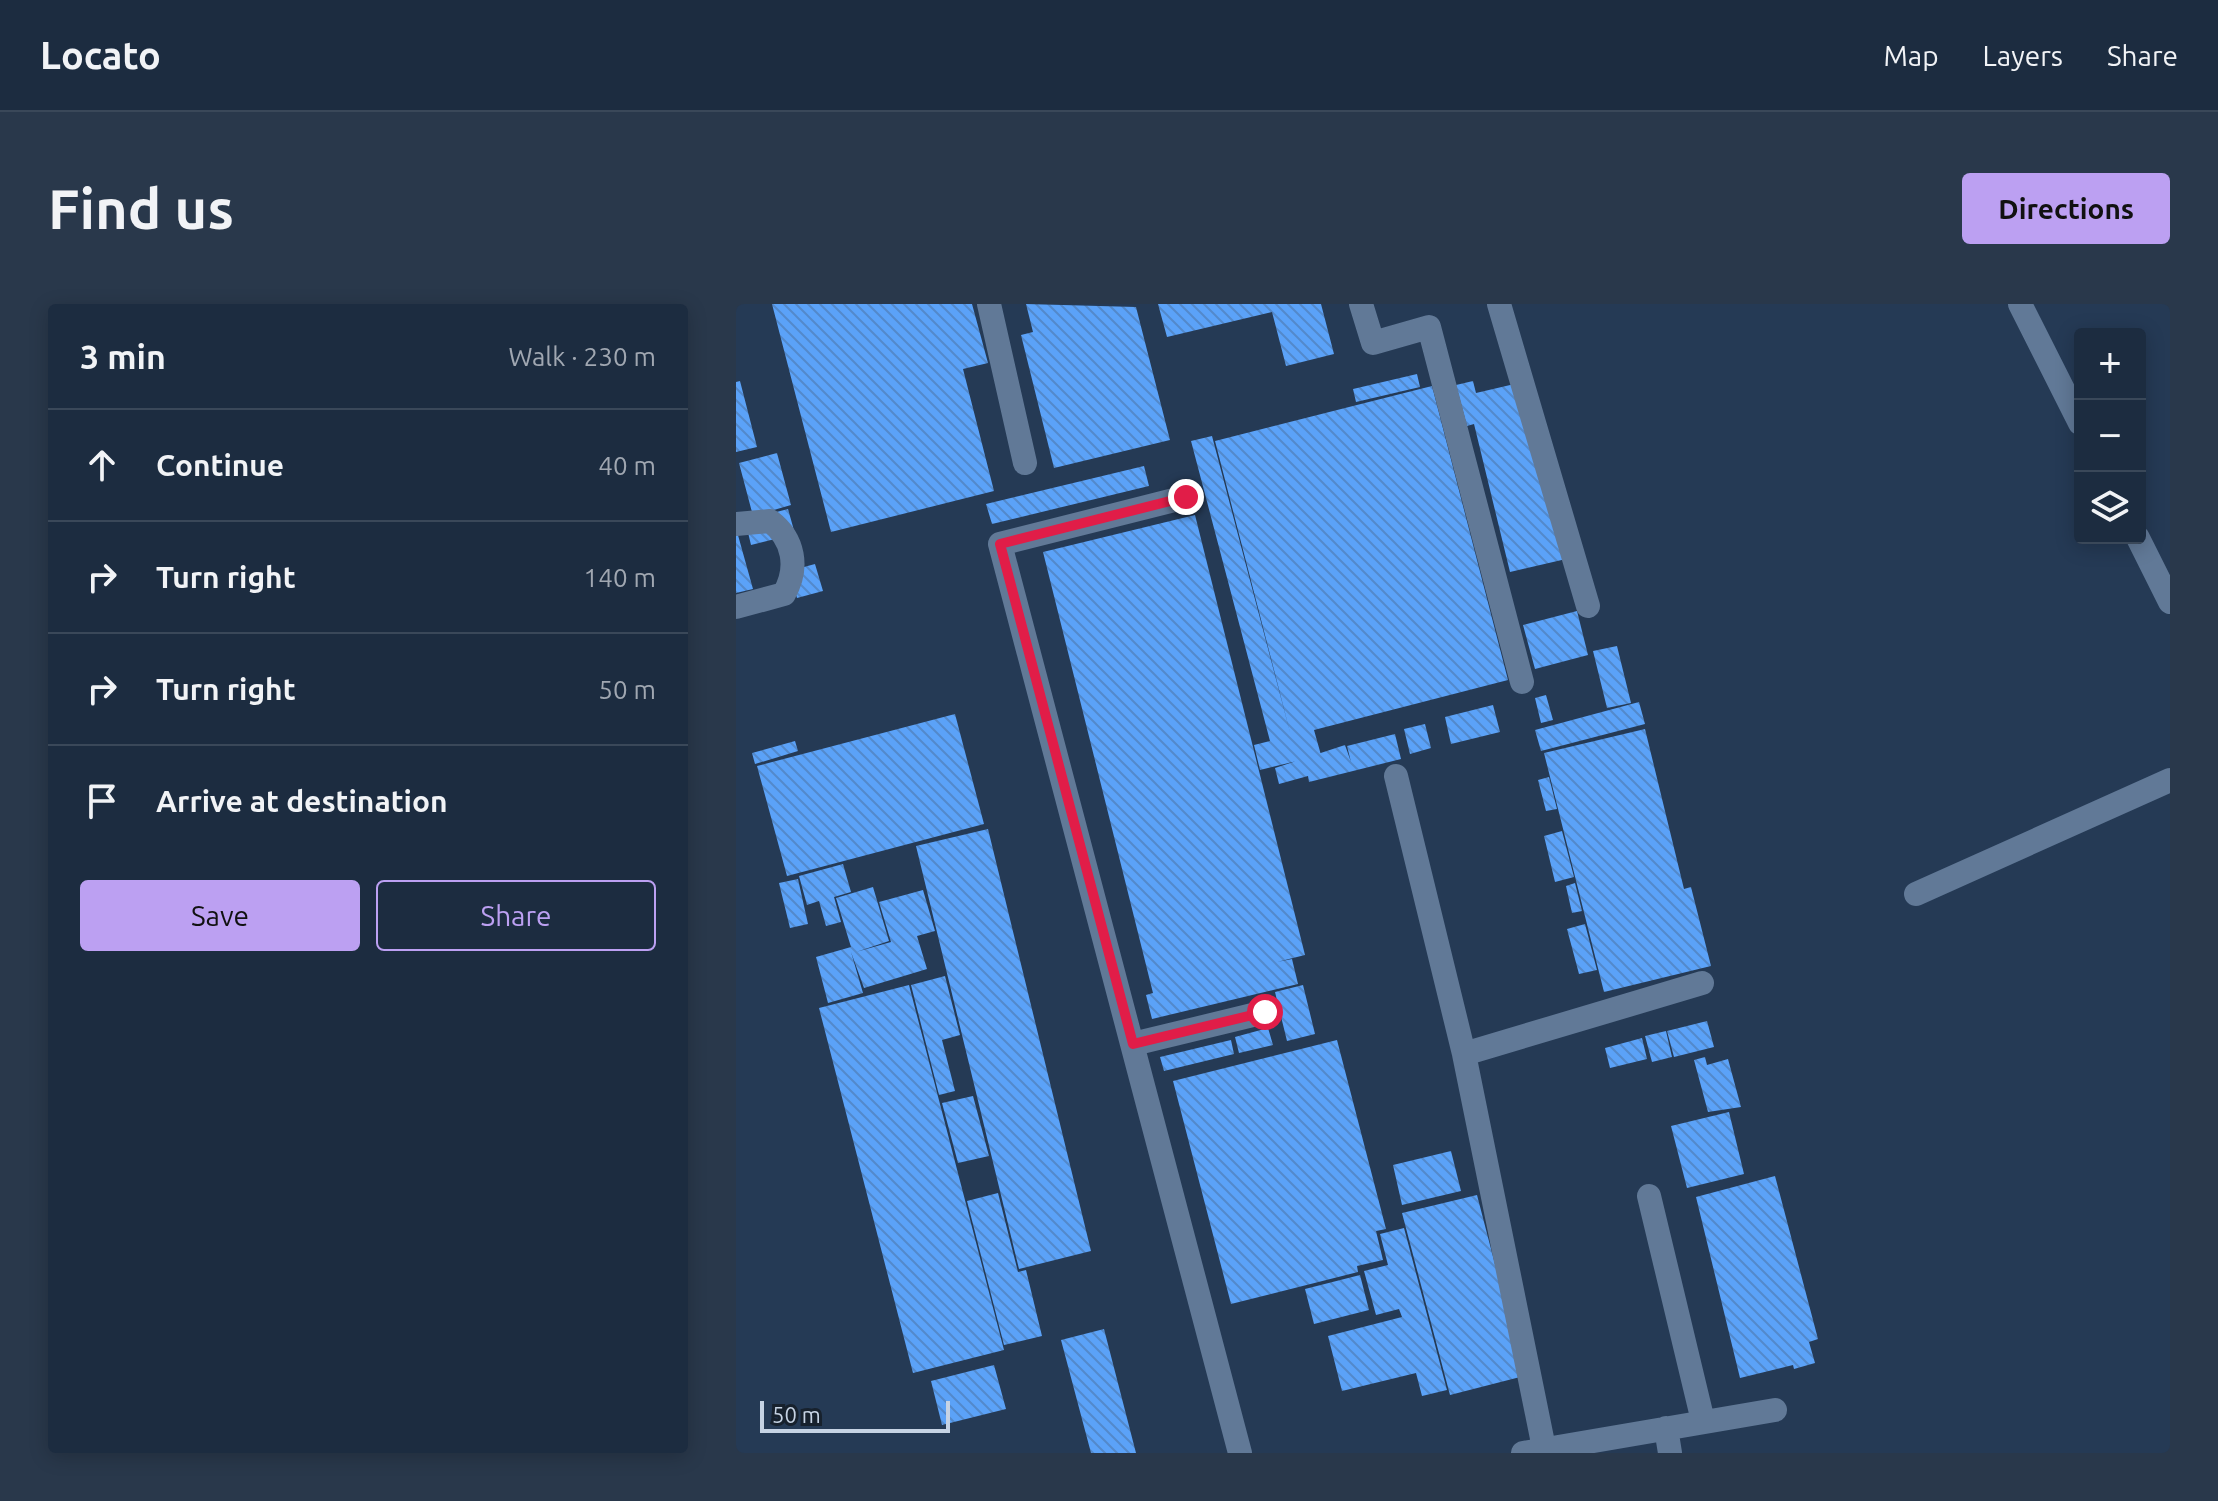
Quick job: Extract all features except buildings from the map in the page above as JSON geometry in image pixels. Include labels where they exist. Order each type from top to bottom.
[{"type":"street","points":[[989,304],[1025,463]]},
{"type":"street","points":[[1361,304],[1373,343],[1429,327],[1522,682]]},
{"type":"street","points":[[1499,304],[1588,606]]},
{"type":"street","points":[[2020,304],[2074,411]]},
{"type":"street","points":[[1186,497],[1000,544],[1240,1453]]},
{"type":"street","points":[[736,524],[770,521],[784,532],[792,556],[793,578],[784,594],[736,607]]},
{"type":"street","points":[[2141,544],[2170,602]]},
{"type":"street","points":[[1396,776],[1464,1054],[1537,1452],[1775,1410]]},
{"type":"street","points":[[1916,894],[2170,780]]},
{"type":"street","points":[[1464,1054],[1702,983]]},
{"type":"street","points":[[1133,1044],[1265,1012]]},
{"type":"street","points":[[1649,1196],[1703,1421]]},
{"type":"street","points":[[1666,1428],[1670,1453]]},
{"type":"route","points":[[1186,497],[1000,544],[1133,1044],[1265,1012]]}]
